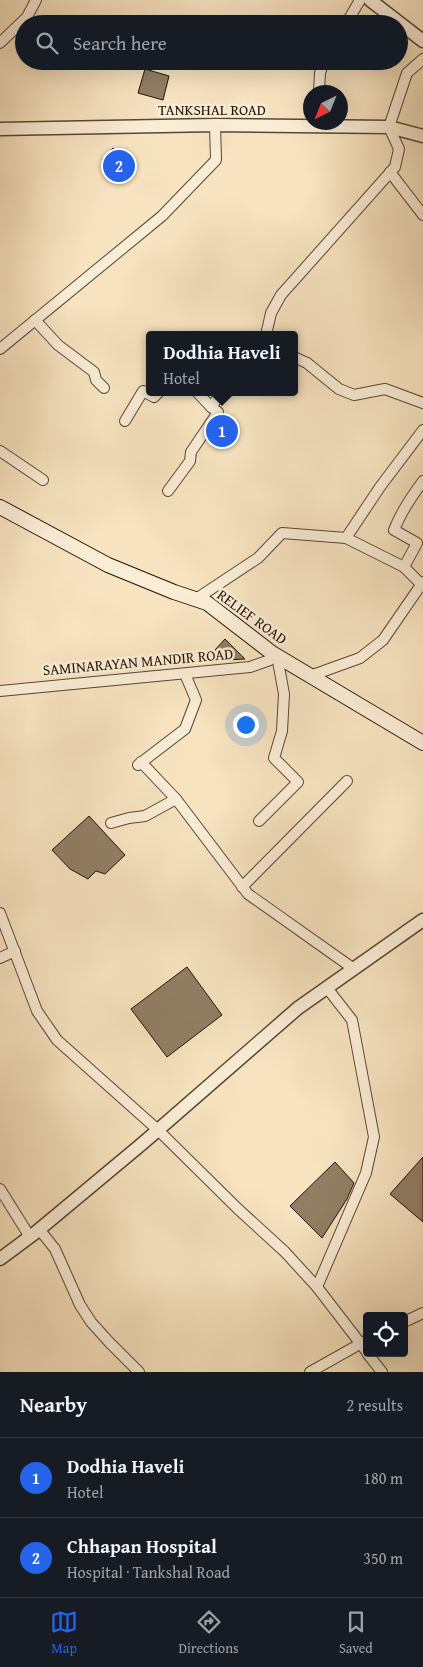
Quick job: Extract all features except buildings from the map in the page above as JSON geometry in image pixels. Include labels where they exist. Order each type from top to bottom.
[{"type":"main road","name":"RELIEF ROAD","points":[[0,507],[108,566],[207,602],[275,655],[423,744]]},
{"type":"street","points":[[28,15],[36,0]]},
{"type":"street","points":[[351,15],[360,0]]},
{"type":"street","points":[[370,0],[389,15]]},
{"type":"street","points":[[0,43],[15,29]]},
{"type":"street","points":[[408,29],[423,41]]},
{"type":"street","points":[[267,331],[271,313],[281,295],[390,172],[397,161],[399,149],[389,127],[408,73],[423,59]]},
{"type":"street","points":[[319,85],[321,70]]},
{"type":"street","name":"TANKSHAL ROAD","points":[[0,129],[303,124]]},
{"type":"street","points":[[1,347],[162,216],[216,160],[215,125]]},
{"type":"street","name":"TANKSHAL ROAD","points":[[348,125],[389,127],[423,136]]},
{"type":"street","points":[[390,172],[423,215]]},
{"type":"street","points":[[35,320],[58,345],[94,372],[96,380],[104,388]]},
{"type":"street","points":[[298,359],[307,363],[339,389],[354,395],[385,389],[423,404]]},
{"type":"street","points":[[125,421],[143,391],[146,393]]},
{"type":"street","points":[[168,492],[190,461],[191,452],[218,412],[201,396]]},
{"type":"street","points":[[211,406],[219,396]]},
{"type":"street","points":[[346,538],[380,487],[423,430]]},
{"type":"street","points":[[0,451],[43,480]]},
{"type":"street","points":[[404,567],[417,543],[394,530],[411,497],[423,481]]},
{"type":"street","points":[[196,599],[258,558],[282,534],[346,538],[404,567],[422,582],[383,640],[360,658],[310,676]]},
{"type":"street","points":[[259,821],[298,782],[274,758],[282,731],[284,694],[275,655]]},
{"type":"street","name":"SAMINARAYAN MANDIR ROAD","points":[[0,691],[250,667],[270,660],[275,655]]},
{"type":"street","points":[[185,674],[196,700],[185,729],[139,764],[176,799],[248,894],[354,969]]},
{"type":"street","points":[[242,887],[347,781]]},
{"type":"street","points":[[111,823],[145,816],[176,799]]},
{"type":"street","points":[[0,913],[37,1011],[57,1040],[158,1130],[238,1209],[285,1252],[363,1342],[310,1372]]},
{"type":"street","points":[[0,1259],[35,1233],[158,1130],[298,1008],[423,920]]},
{"type":"street","points":[[0,958],[15,952]]},
{"type":"street","points":[[317,1287],[366,1173],[374,1138],[352,1020],[327,988]]},
{"type":"street","points":[[0,1190],[35,1233],[55,1249],[80,1304],[91,1322],[139,1372]]},
{"type":"street","points":[[408,1320],[423,1313]]},
{"type":"street","points":[[370,1357],[382,1372]]},
{"type":"place","name":"Chhapan Hospital","points":[[119,166]]},
{"type":"place","name":"Dodhia Haveli","points":[[222,431]]}]
